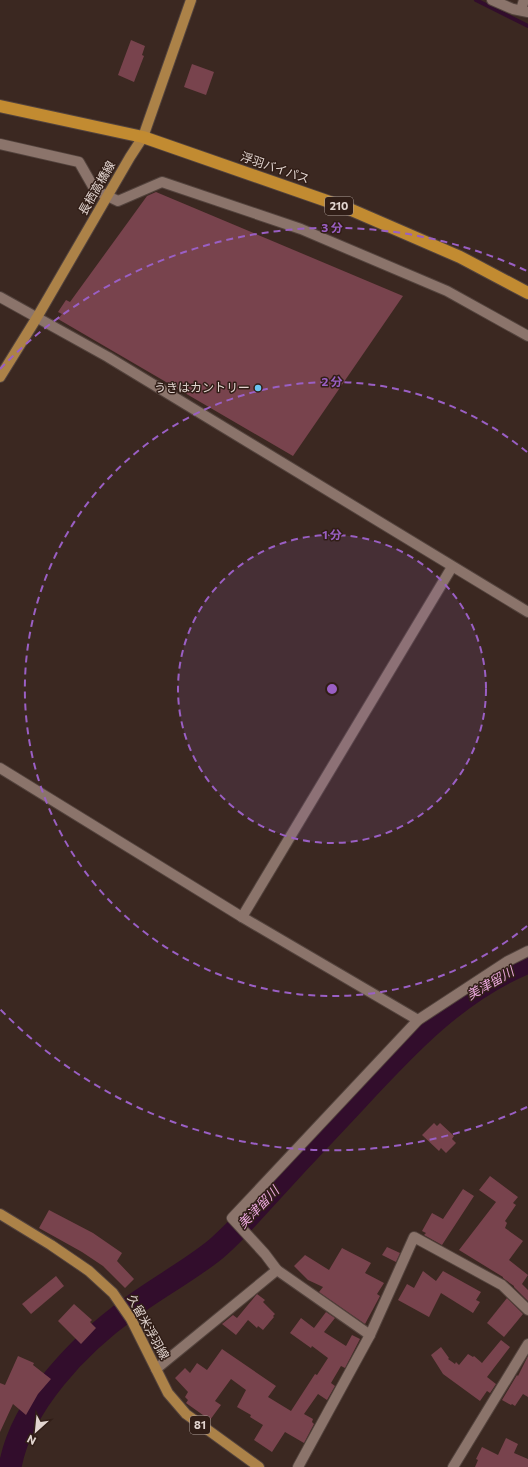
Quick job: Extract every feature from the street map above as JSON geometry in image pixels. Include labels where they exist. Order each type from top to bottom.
[{"type":"highway","name":"浮羽バイパス","points":[[0,106],[143,137],[346,208],[460,257],[528,293]]},
{"type":"main road","name":"長栖高橋線","points":[[0,377],[36,319],[143,137],[191,0]]},
{"type":"main road","name":"久留米浮羽線","points":[[0,1214],[51,1244],[89,1272],[113,1293],[131,1320],[168,1393],[186,1414],[259,1467]]},
{"type":"street","points":[[492,0],[513,9],[524,11],[524,0]]},
{"type":"street","points":[[0,144],[79,162],[95,190],[118,201],[162,182],[301,229],[440,288],[528,336]]},
{"type":"street","points":[[0,297],[36,319],[108,357],[528,612]]},
{"type":"street","points":[[242,917],[452,567]]},
{"type":"street","points":[[0,768],[242,917],[418,1020]]},
{"type":"street","points":[[370,1335],[276,1270],[265,1254],[232,1218],[418,1020],[508,961],[528,951]]},
{"type":"street","points":[[298,1467],[370,1335],[414,1237],[502,1285],[528,1310]]},
{"type":"street","points":[[156,1369],[276,1270]]},
{"type":"street","points":[[453,1467],[528,1344]]},
{"type":"building","points":[[131,40],[145,46],[142,55],[144,56],[134,82],[118,75]]},
{"type":"building","points":[[192,64],[214,72],[206,95],[184,87]]},
{"type":"building","name":"うきはカントリー","points":[[156,192],[403,296],[293,456],[58,319],[62,314],[58,312],[66,300],[70,302],[147,196]]},
{"type":"building","points":[[434,1123],[437,1126],[440,1123],[454,1136],[452,1139],[456,1143],[446,1153],[441,1148],[439,1151],[422,1135]]},
{"type":"building","points":[[490,1176],[518,1197],[513,1203],[516,1205],[505,1221],[507,1223],[505,1228],[523,1241],[509,1260],[528,1275],[522,1284],[528,1290],[528,1301],[503,1277],[459,1250],[496,1202],[479,1190]]},
{"type":"building","points":[[463,1189],[474,1196],[442,1245],[424,1235],[426,1233],[422,1231],[432,1213],[443,1219]]},
{"type":"building","points":[[49,1210],[93,1233],[122,1253],[117,1261],[134,1279],[125,1288],[103,1266],[82,1252],[39,1228]]},
{"type":"building","points":[[387,1247],[400,1253],[396,1262],[382,1255]]},
{"type":"building","points":[[342,1248],[371,1263],[365,1273],[384,1283],[377,1294],[380,1296],[365,1324],[319,1292],[323,1287],[308,1280],[294,1266],[305,1255],[329,1270]]},
{"type":"building","points":[[423,1271],[436,1281],[443,1271],[481,1292],[476,1300],[480,1302],[473,1313],[441,1293],[429,1317],[398,1300],[407,1284],[414,1288]]},
{"type":"building","points":[[56,1276],[64,1286],[31,1314],[22,1304]]},
{"type":"building","points":[[257,1294],[265,1300],[263,1302],[275,1314],[263,1330],[258,1326],[257,1328],[248,1320],[236,1335],[222,1324],[233,1315],[237,1318]]},
{"type":"building","points":[[507,1298],[523,1314],[504,1337],[487,1323]]},
{"type":"building","points":[[74,1304],[92,1320],[90,1322],[96,1328],[81,1344],[58,1321]]},
{"type":"building","points":[[326,1312],[335,1318],[324,1332],[346,1346],[352,1335],[360,1339],[345,1368],[341,1366],[331,1383],[335,1386],[327,1400],[318,1394],[304,1414],[313,1419],[312,1422],[314,1424],[304,1443],[285,1432],[272,1452],[254,1440],[263,1425],[250,1417],[251,1415],[237,1407],[246,1390],[231,1379],[215,1401],[221,1405],[210,1420],[186,1403],[188,1400],[185,1397],[188,1392],[175,1378],[185,1368],[190,1373],[197,1363],[207,1370],[222,1349],[276,1386],[268,1397],[291,1411],[315,1374],[317,1375],[328,1358],[312,1346],[311,1348],[290,1333],[301,1318],[314,1328]]},
{"type":"building","points":[[501,1340],[510,1347],[487,1377],[496,1384],[490,1393],[487,1391],[480,1401],[443,1374],[431,1355],[441,1347],[449,1358],[448,1359],[455,1364],[456,1362],[459,1365],[468,1354],[473,1357],[474,1356],[482,1363]]},
{"type":"building","points":[[18,1356],[34,1363],[33,1365],[51,1379],[38,1394],[26,1415],[13,1404],[0,1432],[0,1383],[5,1385]]},
{"type":"building","points":[[528,1356],[528,1397],[523,1394],[515,1406],[512,1404],[511,1405],[502,1400],[517,1375],[518,1376]]},
{"type":"building","points":[[506,1438],[518,1444],[514,1453],[528,1459],[528,1467],[475,1467],[478,1460],[476,1459],[482,1447],[498,1455]]},
{"type":"waterway","points":[[476,0],[528,26]]},
{"type":"waterway","name":"美津留川","points":[[10,1467],[16,1444],[26,1421],[40,1398],[55,1377],[92,1339],[130,1308],[195,1265],[216,1249],[238,1228],[390,1064],[432,1024],[477,989],[502,974],[528,962]]},
{"type":"place","name":"うきはカントリー","points":[[258,388]]}]
